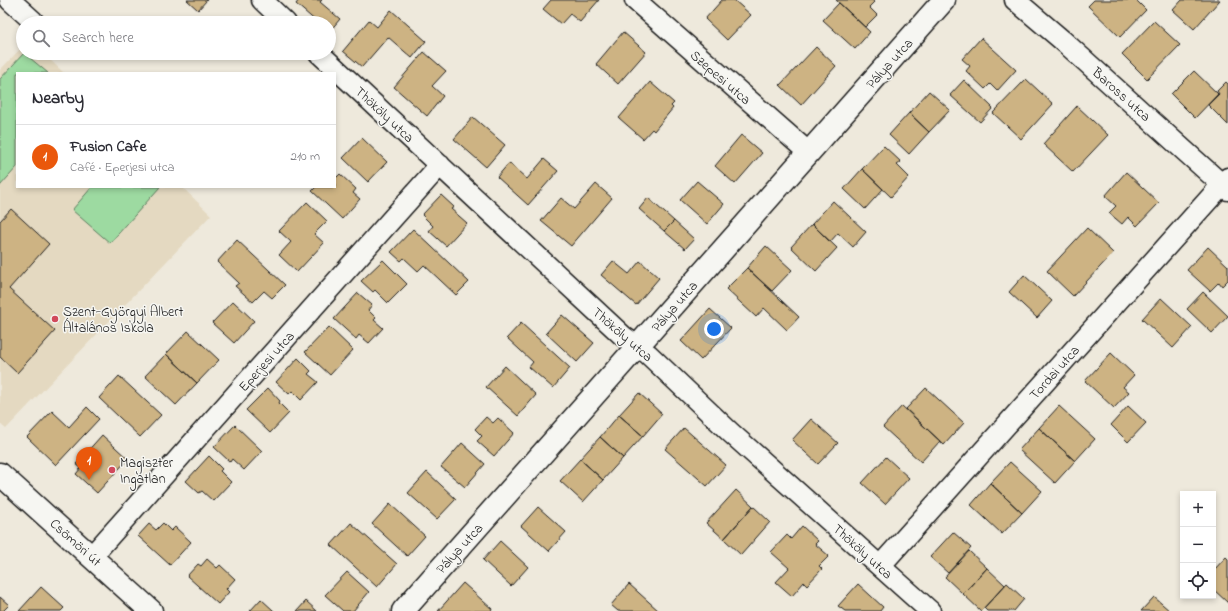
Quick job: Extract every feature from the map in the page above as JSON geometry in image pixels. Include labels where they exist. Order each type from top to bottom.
[{"type":"street","points":[[10,0],[28,16]]},
{"type":"street","points":[[262,0],[279,16]]},
{"type":"street","name":"Szepesi utca","points":[[635,0],[809,153]]},
{"type":"street","name":"Pálya utca","points":[[403,611],[944,0]]},
{"type":"street","name":"Baross utca","points":[[1015,0],[1226,184]]},
{"type":"street","name":"Thököly utca","points":[[327,60],[623,336],[638,347],[930,611]]},
{"type":"street","name":"Eperjesi utca","points":[[91,557],[440,165]]},
{"type":"street","name":"Tordai utca","points":[[880,566],[1226,184]]},
{"type":"street","name":"Csömöri út","points":[[0,474],[151,611]]},
{"type":"shaded area","name":"Szent-Györgyi Albert Általános Iskola","points":[[16,53],[16,60],[50,60],[63,72],[16,72],[16,188],[183,188],[211,215],[6,429],[0,424],[0,70]]},
{"type":"green space","points":[[18,60],[32,60],[47,72],[16,72],[16,168],[0,186],[0,79]]},
{"type":"green space","points":[[91,188],[159,188],[110,243],[72,210]]},
{"type":"building","points":[[187,0],[207,0],[198,10]]},
{"type":"building","points":[[299,0],[322,0],[320,2],[340,19],[336,24],[336,16],[310,16],[296,4]]},
{"type":"building","points":[[551,0],[599,0],[580,22],[570,14],[561,24],[543,9]]},
{"type":"building","points":[[722,0],[734,0],[751,15],[727,40],[705,19]]},
{"type":"building","points":[[836,0],[872,0],[874,2],[869,7],[877,15],[865,27]]},
{"type":"building","points":[[1094,0],[1136,0],[1146,10],[1120,37],[1088,6]]},
{"type":"building","points":[[1182,0],[1220,0],[1194,29],[1173,10]]},
{"type":"building","points":[[839,3],[870,32],[855,49],[823,20]]},
{"type":"building","points":[[391,10],[426,41],[412,58],[388,37],[362,67],[343,51],[369,20],[377,27]]},
{"type":"building","points":[[1154,21],[1180,45],[1147,79],[1122,54]]},
{"type":"building","points":[[623,32],[646,52],[618,84],[596,64]]},
{"type":"building","points":[[981,38],[1016,70],[997,91],[990,84],[985,89],[966,71],[970,66],[962,59]]},
{"type":"building","points":[[816,47],[836,66],[801,105],[780,85]]},
{"type":"building","points":[[424,52],[446,71],[432,86],[443,96],[427,116],[394,87]]},
{"type":"building","points":[[1194,71],[1218,94],[1195,118],[1171,94]]},
{"type":"building","points":[[1026,79],[1053,104],[1021,139],[993,113]]},
{"type":"building","points":[[964,80],[993,108],[980,122],[950,95]]},
{"type":"building","points":[[650,82],[674,103],[671,106],[673,108],[654,131],[652,129],[643,139],[619,118]]},
{"type":"building","points":[[1226,82],[1228,84],[1228,125],[1208,105],[1219,94],[1217,91]]},
{"type":"building","points":[[929,91],[950,110],[929,132],[909,113]]},
{"type":"building","points":[[1077,106],[1108,135],[1073,172],[1043,144]]},
{"type":"building","points":[[909,113],[929,132],[909,154],[889,135]]},
{"type":"building","points":[[473,117],[505,145],[486,167],[454,139]]},
{"type":"building","points":[[741,135],[762,153],[735,184],[715,166]]},
{"type":"building","points":[[362,138],[387,162],[368,182],[343,158]]},
{"type":"building","points":[[884,146],[901,162],[897,165],[909,177],[891,197],[862,169]]},
{"type":"building","points":[[544,159],[558,171],[528,205],[497,177],[509,163],[527,179]]},
{"type":"building","points":[[862,169],[883,189],[865,209],[844,189]]},
{"type":"building","points":[[1126,172],[1159,203],[1137,226],[1128,217],[1122,224],[1109,213],[1116,206],[1105,196]]},
{"type":"building","points":[[340,174],[356,189],[353,193],[360,199],[342,219],[312,191],[315,188],[336,188],[337,177]]},
{"type":"building","points":[[697,181],[724,204],[707,224],[680,200]]},
{"type":"building","points":[[596,184],[612,198],[571,246],[541,221],[561,198],[574,209]]},
{"type":"building","points":[[441,195],[454,207],[451,209],[467,223],[446,246],[429,231],[433,226],[422,215]]},
{"type":"building","points":[[648,198],[674,221],[664,231],[639,209]]},
{"type":"building","points":[[833,201],[866,232],[853,247],[838,233],[830,242],[812,224]]},
{"type":"building","points":[[307,202],[327,221],[314,234],[324,243],[297,272],[279,255],[291,242],[279,231]]},
{"type":"building","points":[[11,209],[49,244],[9,289],[55,331],[17,373],[0,357],[0,221]]},
{"type":"building","points":[[674,221],[694,239],[685,249],[664,231]]},
{"type":"building","points":[[812,224],[837,248],[816,271],[791,247]]},
{"type":"building","points":[[1087,228],[1113,253],[1073,296],[1047,271]]},
{"type":"building","points":[[413,229],[469,282],[456,295],[424,265],[418,271],[404,258],[401,261],[391,252]]},
{"type":"building","points":[[237,240],[285,285],[272,298],[264,291],[253,302],[235,286],[239,283],[217,262]]},
{"type":"building","points":[[766,246],[792,270],[772,291],[747,268]]},
{"type":"building","points":[[1208,247],[1228,266],[1228,280],[1222,286],[1219,282],[1210,291],[1187,270]]},
{"type":"building","points":[[383,260],[407,284],[388,303],[375,290],[373,292],[361,281]]},
{"type":"building","points":[[613,261],[629,274],[640,261],[659,278],[636,305],[601,275]]},
{"type":"building","points":[[747,268],[799,317],[787,330],[764,308],[756,317],[726,289]]},
{"type":"building","points":[[1024,275],[1052,301],[1037,318],[1009,292]]},
{"type":"building","points":[[1203,292],[1228,316],[1212,333],[1187,309]]},
{"type":"building","points":[[358,293],[372,305],[368,310],[376,318],[374,320],[383,328],[369,343],[359,335],[356,339],[334,319]]},
{"type":"building","points":[[1161,298],[1192,327],[1173,348],[1142,319]]},
{"type":"building","points":[[233,301],[254,321],[234,343],[212,323]]},
{"type":"building","points":[[710,309],[731,328],[701,360],[681,341]]},
{"type":"building","points":[[562,315],[594,343],[577,362],[546,333]]},
{"type":"building","points":[[521,323],[570,368],[553,388],[529,367],[533,362],[507,338]]},
{"type":"building","points":[[329,327],[353,350],[330,375],[305,352]]},
{"type":"building","points":[[188,331],[219,360],[197,383],[166,354]]},
{"type":"building","points":[[1111,353],[1134,375],[1123,387],[1129,392],[1114,408],[1085,381]]},
{"type":"building","points":[[166,354],[197,383],[176,405],[145,376]]},
{"type":"building","points":[[298,358],[311,371],[308,374],[318,382],[301,400],[292,391],[289,394],[276,382]]},
{"type":"building","points":[[505,366],[536,395],[518,416],[486,387]]},
{"type":"building","points":[[119,376],[161,415],[140,437],[99,398]]},
{"type":"building","points":[[268,388],[280,401],[279,403],[289,413],[270,433],[246,410]]},
{"type":"building","points":[[926,388],[964,423],[944,445],[906,409]]},
{"type":"building","points":[[639,393],[662,414],[643,436],[619,415]]},
{"type":"building","points":[[902,406],[940,441],[921,462],[883,427]]},
{"type":"building","points":[[1059,406],[1095,439],[1075,461],[1039,428]]},
{"type":"building","points":[[1128,406],[1146,423],[1128,442],[1111,425]]},
{"type":"building","points":[[87,407],[99,419],[56,465],[27,437],[52,411],[69,427]]},
{"type":"building","points":[[619,415],[643,436],[623,458],[600,437]]},
{"type":"building","points":[[486,417],[493,423],[498,418],[514,433],[494,456],[477,441],[482,436],[475,429]]},
{"type":"building","points":[[811,419],[838,443],[818,464],[792,440]]},
{"type":"building","points":[[235,425],[262,451],[244,470],[232,459],[230,462],[214,447]]},
{"type":"building","points":[[684,428],[726,465],[707,486],[665,449]]},
{"type":"building","points":[[1039,428],[1075,461],[1055,483],[1019,450]]},
{"type":"building","points":[[102,435],[128,459],[97,493],[76,474],[81,468],[76,464]]},
{"type":"building","points":[[600,437],[623,458],[603,480],[580,459]]},
{"type":"building","points":[[462,443],[485,464],[465,487],[441,467]]},
{"type":"building","points":[[209,456],[222,469],[220,471],[231,482],[213,501],[202,491],[199,493],[186,481]]},
{"type":"building","points":[[886,457],[909,478],[885,504],[862,483]]},
{"type":"building","points":[[580,459],[603,480],[583,502],[560,481]]},
{"type":"building","points":[[1010,462],[1042,491],[1022,513],[990,483]]},
{"type":"building","points":[[427,472],[456,499],[437,519],[408,493]]},
{"type":"building","points":[[990,483],[1022,513],[1002,534],[971,505]]},
{"type":"building","points":[[736,490],[753,506],[724,539],[706,523]]},
{"type":"building","points":[[390,504],[425,536],[407,556],[372,524]]},
{"type":"building","points":[[753,506],[770,522],[741,555],[724,539]]},
{"type":"building","points":[[538,507],[566,532],[549,551],[521,526]]},
{"type":"building","points":[[163,523],[171,531],[175,527],[191,542],[170,565],[138,536],[149,524],[156,530]]},
{"type":"building","points":[[351,523],[397,564],[377,587],[331,545]]},
{"type":"building","points":[[802,526],[818,541],[815,544],[829,556],[819,566],[822,569],[807,585],[804,582],[792,596],[776,582],[789,568],[771,552],[787,535],[791,539]]},
{"type":"building","points":[[953,532],[971,548],[948,573],[930,557]]},
{"type":"building","points":[[500,541],[528,567],[511,586],[483,560]]},
{"type":"building","points":[[969,551],[987,568],[963,594],[945,577]]},
{"type":"building","points":[[1226,557],[1228,559],[1228,603],[1216,592],[1216,568]]},
{"type":"building","points":[[207,559],[217,568],[220,565],[235,579],[226,589],[229,592],[218,604],[187,576],[198,564],[201,566]]},
{"type":"building","points":[[987,568],[1005,585],[981,611],[963,594]]},
{"type":"building","points":[[347,572],[369,592],[353,611],[343,611],[325,595]]},
{"type":"building","points":[[463,583],[492,609],[491,611],[438,611]]},
{"type":"building","points":[[1007,583],[1024,599],[1014,611],[987,611],[984,608]]},
{"type":"building","points":[[629,584],[659,611],[618,611],[611,605]]},
{"type":"building","points":[[858,584],[883,607],[880,611],[845,611],[838,606]]},
{"type":"building","points":[[41,587],[64,608],[61,611],[19,611]]},
{"type":"building","points":[[0,597],[9,605],[3,611],[0,611]]},
{"type":"building","points":[[1154,597],[1170,611],[1141,611]]},
{"type":"building","points":[[261,599],[274,611],[250,611]]},
{"type":"building","points":[[306,601],[317,611],[297,611]]},
{"type":"place","name":"Szent-Györgyi Albert Általános Iskola","points":[[55,319]]},
{"type":"place","name":"Magiszter Ingatlan","points":[[112,470]]},
{"type":"place","name":"Fusion Cafe","points":[[89,480]]}]
